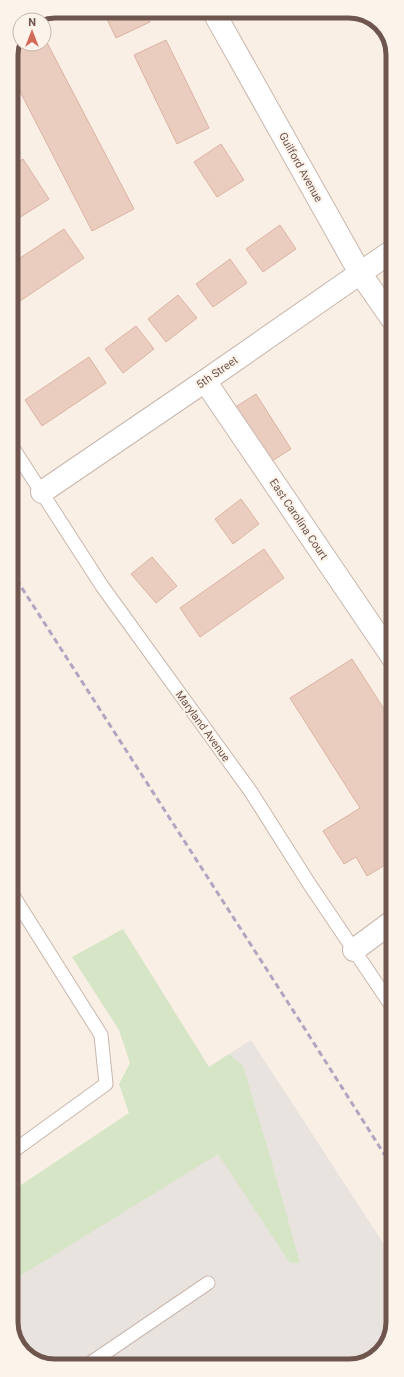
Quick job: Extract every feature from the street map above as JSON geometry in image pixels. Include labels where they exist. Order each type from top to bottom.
[{"type":"street","name":"Guilford Avenue","points":[[217,18],[360,273],[386,311]]},
{"type":"street","name":"5th Street","points":[[42,492],[386,255]]},
{"type":"street","name":"East Carolina Court","points":[[205,381],[386,649]]},
{"type":"street","points":[[354,950],[386,926]]},
{"type":"lane","name":"Maryland Avenue","points":[[18,456],[102,586],[251,792],[310,885],[386,998]]},
{"type":"lane","points":[[18,904],[101,1035],[106,1084],[18,1148]]},
{"type":"lane","points":[[96,1359],[208,1283]]},
{"type":"shaded area","points":[[251,1040],[386,1247],[386,1327],[384,1334],[381,1341],[370,1353],[349,1359],[45,1358],[36,1354],[26,1345],[19,1329],[18,1189]]},
{"type":"green space","points":[[123,929],[209,1067],[229,1054],[243,1066],[300,1263],[290,1263],[218,1154],[18,1277],[18,1187],[129,1113],[119,1084],[130,1063],[119,1030],[72,957]]},
{"type":"building","points":[[106,18],[148,18],[150,22],[116,38]]},
{"type":"building","points":[[166,40],[209,128],[177,144],[134,55]]},
{"type":"building","points":[[18,52],[52,52],[134,209],[92,231],[18,88]]},
{"type":"building","points":[[221,144],[244,180],[217,197],[194,162]]},
{"type":"building","points":[[23,159],[49,199],[18,219],[18,162]]},
{"type":"building","points":[[280,225],[296,249],[263,272],[246,249]]},
{"type":"building","points":[[64,229],[84,258],[18,302],[18,259]]},
{"type":"building","points":[[230,259],[247,283],[213,307],[196,284]]},
{"type":"building","points":[[178,295],[197,318],[166,342],[148,319]]},
{"type":"building","points":[[136,326],[154,349],[123,373],[105,349]]},
{"type":"building","points":[[89,357],[106,383],[42,426],[25,400]]},
{"type":"building","points":[[256,394],[291,449],[264,466],[229,411]]},
{"type":"building","points":[[241,499],[259,524],[233,544],[215,519]]},
{"type":"building","points":[[264,549],[284,578],[200,637],[180,608]]},
{"type":"building","points":[[152,557],[177,586],[156,603],[131,574]]},
{"type":"building","points":[[352,659],[386,712],[386,864],[367,876],[356,857],[344,864],[323,831],[360,808],[290,698]]},
{"type":"railway","points":[[18,582],[386,1157]]}]
